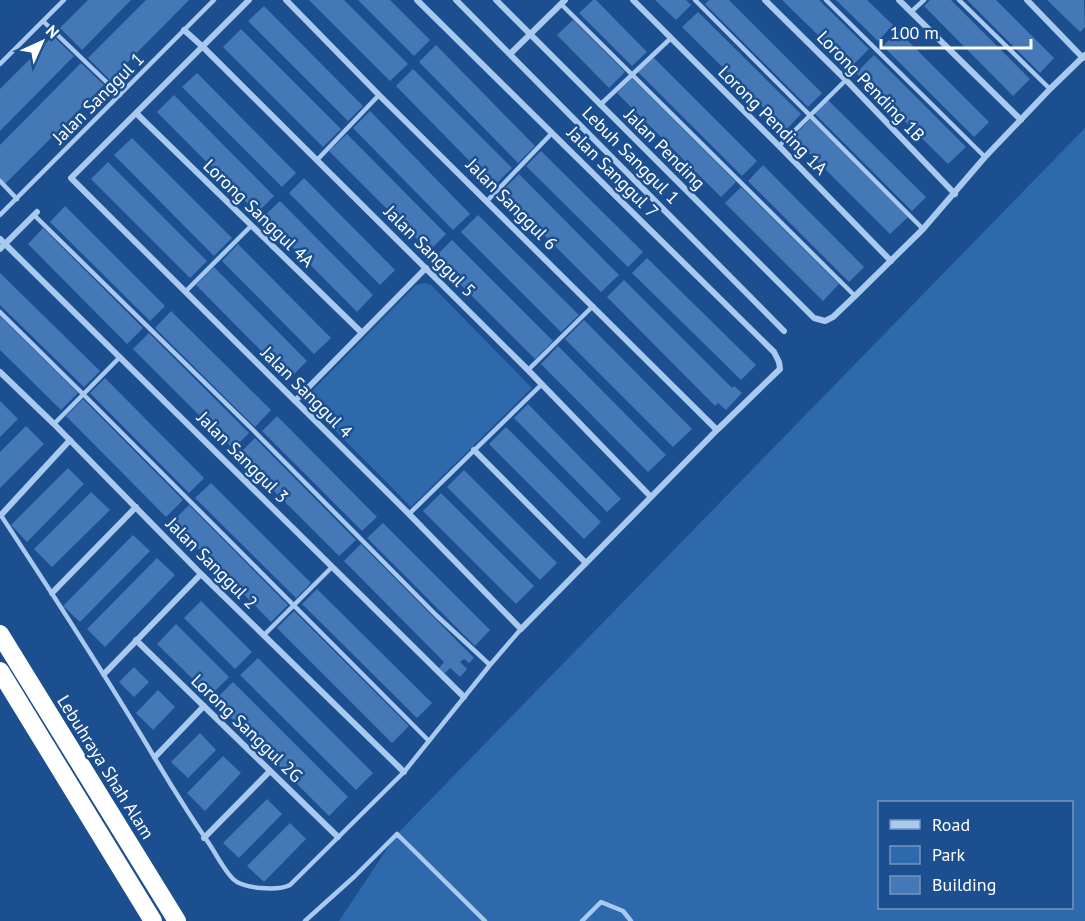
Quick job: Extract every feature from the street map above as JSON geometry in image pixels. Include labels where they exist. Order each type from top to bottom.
[{"type":"highway","name":"Lebuhraya Shah Alam","points":[[0,634],[177,921]]},
{"type":"highway","points":[[0,671],[153,921]]},
{"type":"street","points":[[136,113],[249,0]]},
{"type":"street","name":"Jalan Sanggul 6","points":[[285,0],[717,430]]},
{"type":"street","name":"Jalan Sanggul 7","points":[[417,0],[774,352],[780,369],[717,430]]},
{"type":"street","name":"Lebuh Sanggul 1","points":[[456,0],[784,331]]},
{"type":"street","name":"Lorong Pending 1A","points":[[633,0],[891,261]]},
{"type":"street","name":"Lorong Pending 1B","points":[[765,0],[846,80],[954,194]]},
{"type":"street","points":[[899,0],[1021,120]]},
{"type":"street","points":[[855,296],[923,229],[985,157],[1084,56],[1027,0]]},
{"type":"street","name":"Jalan Pending","points":[[498,1],[814,318],[825,321],[833,317],[855,296]]},
{"type":"street","points":[[510,54],[563,2]]},
{"type":"street","name":"Jalan Sanggul 5","points":[[184,30],[426,268],[651,497]]},
{"type":"street","name":"Jalan Sanggul 4","points":[[136,113],[71,178],[409,514],[521,629]]},
{"type":"street","name":"Lorong Sanggul 4A","points":[[136,113],[362,333]]},
{"type":"street","points":[[2,247],[36,214]]},
{"type":"street","name":"Jalan Sanggul 3","points":[[0,239],[2,247],[120,357],[464,697]]},
{"type":"street","points":[[295,401],[426,268]]},
{"type":"street","name":"Jalan Sanggul 2","points":[[1,375],[54,424],[201,574],[404,772]]},
{"type":"street","points":[[521,629],[717,430]]},
{"type":"street","points":[[0,514],[70,440]]},
{"type":"street","points":[[474,450],[586,563]]},
{"type":"street","points":[[52,593],[136,507]]},
{"type":"street","points":[[104,674],[201,574]]},
{"type":"street","name":"Lorong Sanggul 2G","points":[[136,640],[338,837]]},
{"type":"street","points":[[154,758],[204,706]]},
{"type":"street","points":[[204,837],[270,771]]},
{"type":"lane","points":[[0,64],[64,0]]},
{"type":"lane","name":"Jalan Sanggul 1","points":[[0,215],[214,0]]},
{"type":"lane","points":[[695,0],[923,229]]},
{"type":"lane","points":[[826,0],[985,157]]},
{"type":"lane","points":[[911,12],[924,0]]},
{"type":"lane","points":[[958,0],[1050,89]]},
{"type":"lane","points":[[563,2],[632,75],[855,296]]},
{"type":"lane","points":[[43,21],[120,94]]},
{"type":"lane","points":[[600,105],[671,38]]},
{"type":"lane","points":[[779,146],[846,80]]},
{"type":"lane","points":[[317,160],[379,95]]},
{"type":"lane","points":[[488,201],[552,133]]},
{"type":"lane","points":[[0,181],[17,199]]},
{"type":"lane","points":[[36,214],[443,622],[490,665]]},
{"type":"lane","points":[[184,292],[251,226]]},
{"type":"lane","points":[[528,370],[593,306]]},
{"type":"lane","points":[[0,312],[429,741]]},
{"type":"lane","points":[[54,424],[120,357]]},
{"type":"lane","points":[[409,514],[542,384]]},
{"type":"lane","points":[[0,514],[104,674],[204,837],[234,880],[243,885],[284,888],[290,885],[404,772],[521,629]]},
{"type":"lane","points":[[264,635],[332,567]]},
{"type":"lane","points":[[304,921],[355,876],[397,834],[485,921]]},
{"type":"lane","points":[[582,921],[601,902],[623,911],[632,921]]},
{"type":"green space","points":[[1085,128],[1085,921],[339,921],[397,834]]},
{"type":"green space","points":[[424,283],[431,285],[532,388],[411,507],[308,403],[310,393],[416,285]]},
{"type":"building","points":[[88,0],[131,0],[82,50],[60,28]]},
{"type":"building","points":[[146,0],[189,0],[110,80],[88,58]]},
{"type":"building","points":[[309,0],[344,0],[408,64],[390,81]]},
{"type":"building","points":[[358,0],[390,0],[430,40],[414,56]]},
{"type":"building","points":[[593,0],[596,0],[647,52],[632,66],[579,13]]},
{"type":"building","points":[[655,0],[686,0],[691,5],[676,20]]},
{"type":"building","points":[[709,0],[729,0],[822,93],[808,107],[705,4]]},
{"type":"building","points":[[782,0],[819,0],[869,49],[851,67]]},
{"type":"building","points":[[836,0],[867,0],[893,25],[878,41]]},
{"type":"building","points":[[930,0],[951,0],[1030,79],[1013,96],[924,6]]},
{"type":"building","points":[[967,0],[996,0],[1054,58],[1040,73]]},
{"type":"building","points":[[1047,0],[1084,0],[1085,27],[1080,32]]},
{"type":"building","points":[[264,6],[363,106],[348,121],[248,21]]},
{"type":"building","points":[[698,12],[801,114],[786,130],[682,27]]},
{"type":"building","points":[[573,20],[625,72],[609,88],[557,35]]},
{"type":"building","points":[[241,29],[341,129],[323,147],[223,47]]},
{"type":"building","points":[[898,31],[989,122],[974,137],[883,46]]},
{"type":"building","points":[[53,36],[74,56],[0,131],[0,89]]},
{"type":"building","points":[[436,45],[535,146],[518,163],[419,62]]},
{"type":"building","points":[[874,55],[966,147],[948,164],[856,73]]},
{"type":"building","points":[[653,57],[757,161],[742,176],[638,72]]},
{"type":"building","points":[[81,63],[104,85],[4,185],[0,181],[0,145]]},
{"type":"building","points":[[413,69],[512,168],[494,186],[396,86]]},
{"type":"building","points":[[197,73],[296,173],[282,187],[182,87]]},
{"type":"building","points":[[632,78],[736,182],[721,197],[617,93]]},
{"type":"building","points":[[174,95],[274,196],[257,213],[157,112]]},
{"type":"building","points":[[828,100],[926,197],[912,211],[814,113]]},
{"type":"building","points":[[370,111],[470,214],[453,230],[353,128]]},
{"type":"building","points":[[810,119],[908,217],[890,234],[793,137]]},
{"type":"building","points":[[347,134],[446,234],[429,251],[329,151]]},
{"type":"building","points":[[132,138],[232,238],[214,256],[114,155]]},
{"type":"building","points":[[541,151],[643,252],[628,267],[526,166]]},
{"type":"building","points":[[108,162],[207,261],[190,278],[91,179]]},
{"type":"building","points":[[763,165],[864,267],[849,282],[748,181]]},
{"type":"building","points":[[519,174],[619,275],[601,292],[501,192]]},
{"type":"building","points":[[304,178],[395,270],[380,285],[289,193]]},
{"type":"building","points":[[741,187],[839,284],[823,301],[725,203]]},
{"type":"building","points":[[280,201],[373,295],[357,312],[263,217]]},
{"type":"building","points":[[65,206],[165,306],[150,321],[50,222]]},
{"type":"building","points":[[478,215],[579,315],[561,332],[461,232]]},
{"type":"building","points":[[43,228],[143,328],[127,344],[28,244]]},
{"type":"building","points":[[452,240],[553,341],[535,359],[434,258]]},
{"type":"building","points":[[238,244],[331,338],[314,354],[222,261]]},
{"type":"building","points":[[647,258],[756,365],[741,380],[632,273]]},
{"type":"building","points":[[214,267],[307,361],[289,379],[196,285]]},
{"type":"building","points":[[0,273],[100,371],[84,387],[0,305]]},
{"type":"building","points":[[624,280],[732,388],[734,386],[742,393],[726,410],[718,403],[715,406],[607,297]]},
{"type":"building","points":[[171,311],[271,410],[255,427],[155,328]]},
{"type":"building","points":[[0,316],[78,393],[61,410],[0,350]]},
{"type":"building","points":[[584,320],[692,429],[673,447],[565,339]]},
{"type":"building","points":[[149,333],[249,433],[233,449],[133,349]]},
{"type":"building","points":[[558,346],[666,455],[648,472],[541,364]]},
{"type":"building","points":[[105,378],[204,478],[189,493],[90,393]]},
{"type":"building","points":[[83,399],[183,500],[166,517],[66,416]]},
{"type":"building","points":[[0,401],[18,419],[0,437]]},
{"type":"building","points":[[528,404],[621,499],[607,512],[514,418]]},
{"type":"building","points":[[277,416],[377,517],[362,531],[262,431]]},
{"type":"building","points":[[26,426],[44,444],[0,488],[0,452]]},
{"type":"building","points":[[506,427],[601,522],[584,539],[489,444]]},
{"type":"building","points":[[255,438],[356,540],[339,556],[238,455]]},
{"type":"building","points":[[68,468],[84,484],[27,542],[11,525]]},
{"type":"building","points":[[464,470],[557,563],[540,580],[447,487]]},
{"type":"building","points":[[211,483],[311,583],[296,598],[195,498]]},
{"type":"building","points":[[91,492],[110,510],[52,567],[34,549]]},
{"type":"building","points":[[441,493],[534,586],[516,604],[423,511]]},
{"type":"building","points":[[189,505],[288,605],[271,622],[172,522]]},
{"type":"building","points":[[383,523],[490,630],[475,646],[367,538]]},
{"type":"building","points":[[133,535],[150,551],[80,622],[63,606]]},
{"type":"building","points":[[361,544],[474,658],[469,663],[464,659],[460,662],[467,669],[460,677],[450,668],[445,673],[439,668],[444,662],[344,561]]},
{"type":"building","points":[[157,558],[175,575],[105,647],[87,629]]},
{"type":"building","points":[[317,589],[432,703],[417,718],[302,604]]},
{"type":"building","points":[[201,601],[252,652],[235,669],[184,618]]},
{"type":"building","points":[[294,611],[409,726],[392,743],[277,628]]},
{"type":"building","points":[[176,624],[229,677],[210,696],[157,644]]},
{"type":"building","points":[[258,658],[373,773],[356,790],[240,675]]},
{"type":"building","points":[[134,667],[149,682],[134,697],[119,682]]},
{"type":"building","points":[[233,682],[348,797],[329,816],[214,701]]},
{"type":"building","points":[[158,690],[175,707],[153,730],[136,713]]},
{"type":"building","points":[[200,733],[216,750],[188,778],[171,762]]},
{"type":"building","points":[[223,756],[241,773],[205,811],[187,793]]},
{"type":"building","points":[[267,799],[282,814],[239,858],[223,843]]},
{"type":"building","points":[[290,823],[306,839],[264,882],[247,866]]}]
